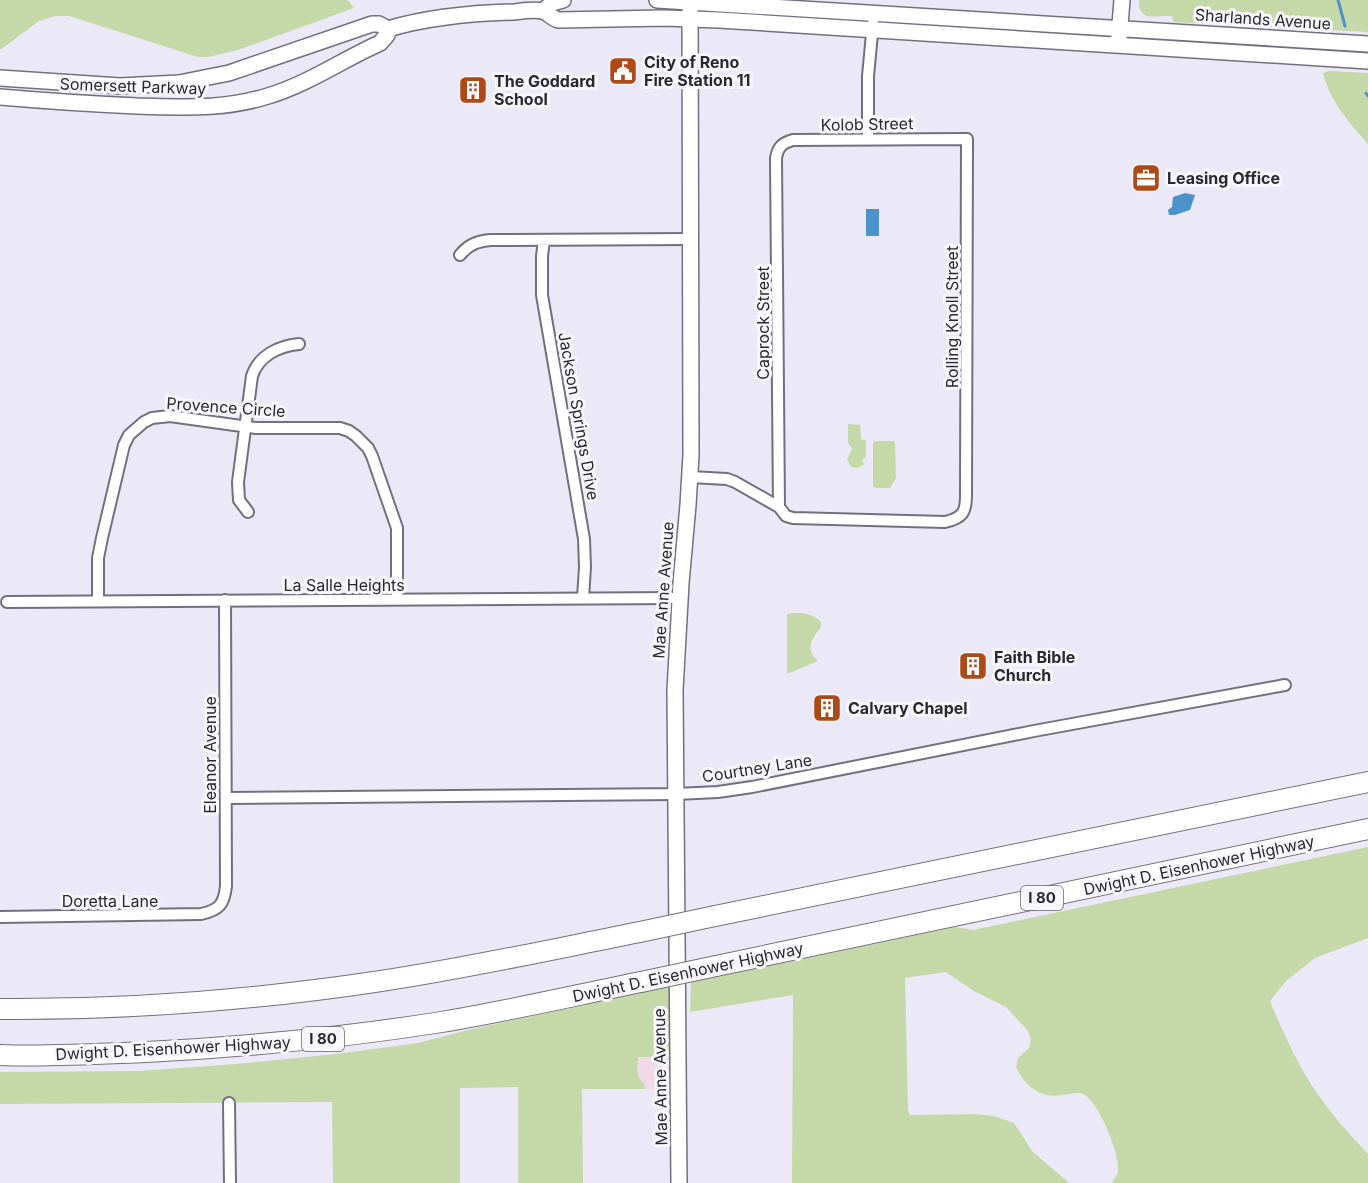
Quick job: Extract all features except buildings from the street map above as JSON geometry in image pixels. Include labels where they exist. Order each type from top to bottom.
[{"type":"highway","points":[[0,1009],[93,1008],[218,1000],[378,982],[484,964],[1368,782]]},
{"type":"highway","name":"Dwight D. Eisenhower Highway","points":[[0,1055],[75,1055],[280,1043],[436,1023],[518,1008],[1368,829]]},
{"type":"main road","name":"Somersett Parkway","points":[[0,78],[120,86],[179,83],[229,73],[372,24],[380,24],[388,29],[427,19],[543,5],[563,0]]},
{"type":"main road","points":[[657,0],[690,1]]},
{"type":"main road","points":[[1119,46],[1122,0]]},
{"type":"main road","name":"Sharlands Avenue","points":[[690,1],[1368,44]]},
{"type":"main road","name":"Mae Anne Avenue","points":[[679,1183],[675,690],[691,445],[690,1]]},
{"type":"main road","name":"Somersett Parkway","points":[[543,5],[552,18],[558,20],[664,18],[690,20]]},
{"type":"main road","points":[[690,20],[1368,61]]},
{"type":"main road","name":"Somersett Parkway","points":[[0,97],[177,107],[209,107],[240,103],[272,95],[311,79],[380,43],[387,35],[388,29]]},
{"type":"street","points":[[868,139],[868,76],[874,13]]},
{"type":"street","name":"Rolling Knoll Street","points":[[779,507],[786,516],[793,518],[945,522],[956,519],[963,513],[966,506],[967,138],[950,139]]},
{"type":"street","name":"Kolob Street","points":[[784,142],[793,140],[950,139]]},
{"type":"street","name":"Caprock Street","points":[[779,507],[777,158],[778,148],[784,142]]},
{"type":"street","points":[[460,255],[466,248],[482,241],[690,239]]},
{"type":"street","name":"Jackson Springs Drive","points":[[544,240],[542,295],[584,539],[583,598]]},
{"type":"street","points":[[248,512],[240,500],[238,482],[252,376],[264,357],[277,349],[299,344]]},
{"type":"street","name":"Provence Circle","points":[[98,601],[102,538],[120,456],[129,435],[144,422],[161,416],[245,427],[340,428],[349,431],[363,441],[372,456],[397,528],[397,599]]},
{"type":"street","points":[[690,477],[735,482],[779,507]]},
{"type":"street","name":"La Salle Heights","points":[[8,602],[680,598]]},
{"type":"street","name":"Eleanor Avenue","points":[[219,907],[223,902],[226,886],[225,600]]},
{"type":"street","name":"Courtney Lane","points":[[226,798],[718,792],[1285,685]]},
{"type":"street","name":"Doretta Lane","points":[[0,916],[201,914],[219,907]]},
{"type":"street","points":[[229,1103],[230,1183]]},
{"type":"shaded area","points":[[638,1057],[671,1057],[670,1089],[645,1089],[644,1083],[638,1076]]},
{"type":"green space","points":[[0,0],[347,0],[354,8],[238,50],[198,57],[69,16],[55,16],[39,21],[0,50]]},
{"type":"green space","points":[[1139,0],[1368,0],[1368,32],[1173,22],[1172,16],[1145,15],[1139,7]]},
{"type":"green space","points":[[1329,71],[1368,73],[1368,144],[1335,103],[1323,73]]},
{"type":"green space","points":[[848,424],[860,425],[861,438],[866,440],[866,457],[862,462],[865,464],[857,468],[851,467],[847,459],[852,449],[848,443]]},
{"type":"green space","points":[[875,441],[895,442],[896,478],[890,488],[873,486],[873,443]]},
{"type":"green space","points":[[787,614],[809,614],[821,622],[821,627],[812,640],[810,648],[818,661],[787,674]]},
{"type":"green space","points":[[1368,847],[1368,938],[1315,958],[1286,981],[1270,1001],[1308,1080],[1335,1117],[1368,1154],[1368,1183],[1112,1183],[1118,1172],[1116,1153],[1102,1118],[1091,1100],[1080,1093],[1055,1096],[1034,1090],[1016,1067],[1018,1058],[1029,1048],[1031,1040],[1028,1031],[1006,1007],[974,991],[946,972],[905,978],[908,1110],[910,1115],[975,1114],[994,1116],[1014,1123],[1032,1151],[1069,1183],[792,1183],[793,995],[690,1012],[691,982],[955,927],[973,930]]},
{"type":"green space","points":[[670,986],[671,1057],[638,1057],[638,1075],[645,1089],[582,1089],[583,1183],[518,1183],[518,1087],[460,1088],[460,1183],[333,1183],[332,1102],[0,1104],[0,1072],[139,1071],[336,1054],[418,1043]]},
{"type":"water","points":[[1185,193],[1195,195],[1190,210],[1169,215],[1168,210],[1172,207],[1173,197]]},
{"type":"water","points":[[866,209],[879,209],[879,236],[866,236]]},
{"type":"waterway","points":[[1338,0],[1345,26]]},
{"type":"place","name":"City of Reno Fire Station 11","points":[[623,71]]},
{"type":"place","name":"The Goddard School","points":[[473,90]]},
{"type":"place","name":"Leasing Office","points":[[1146,178]]},
{"type":"place","name":"Faith Bible Church","points":[[973,666]]},
{"type":"place","name":"Calvary Chapel","points":[[827,708]]}]
